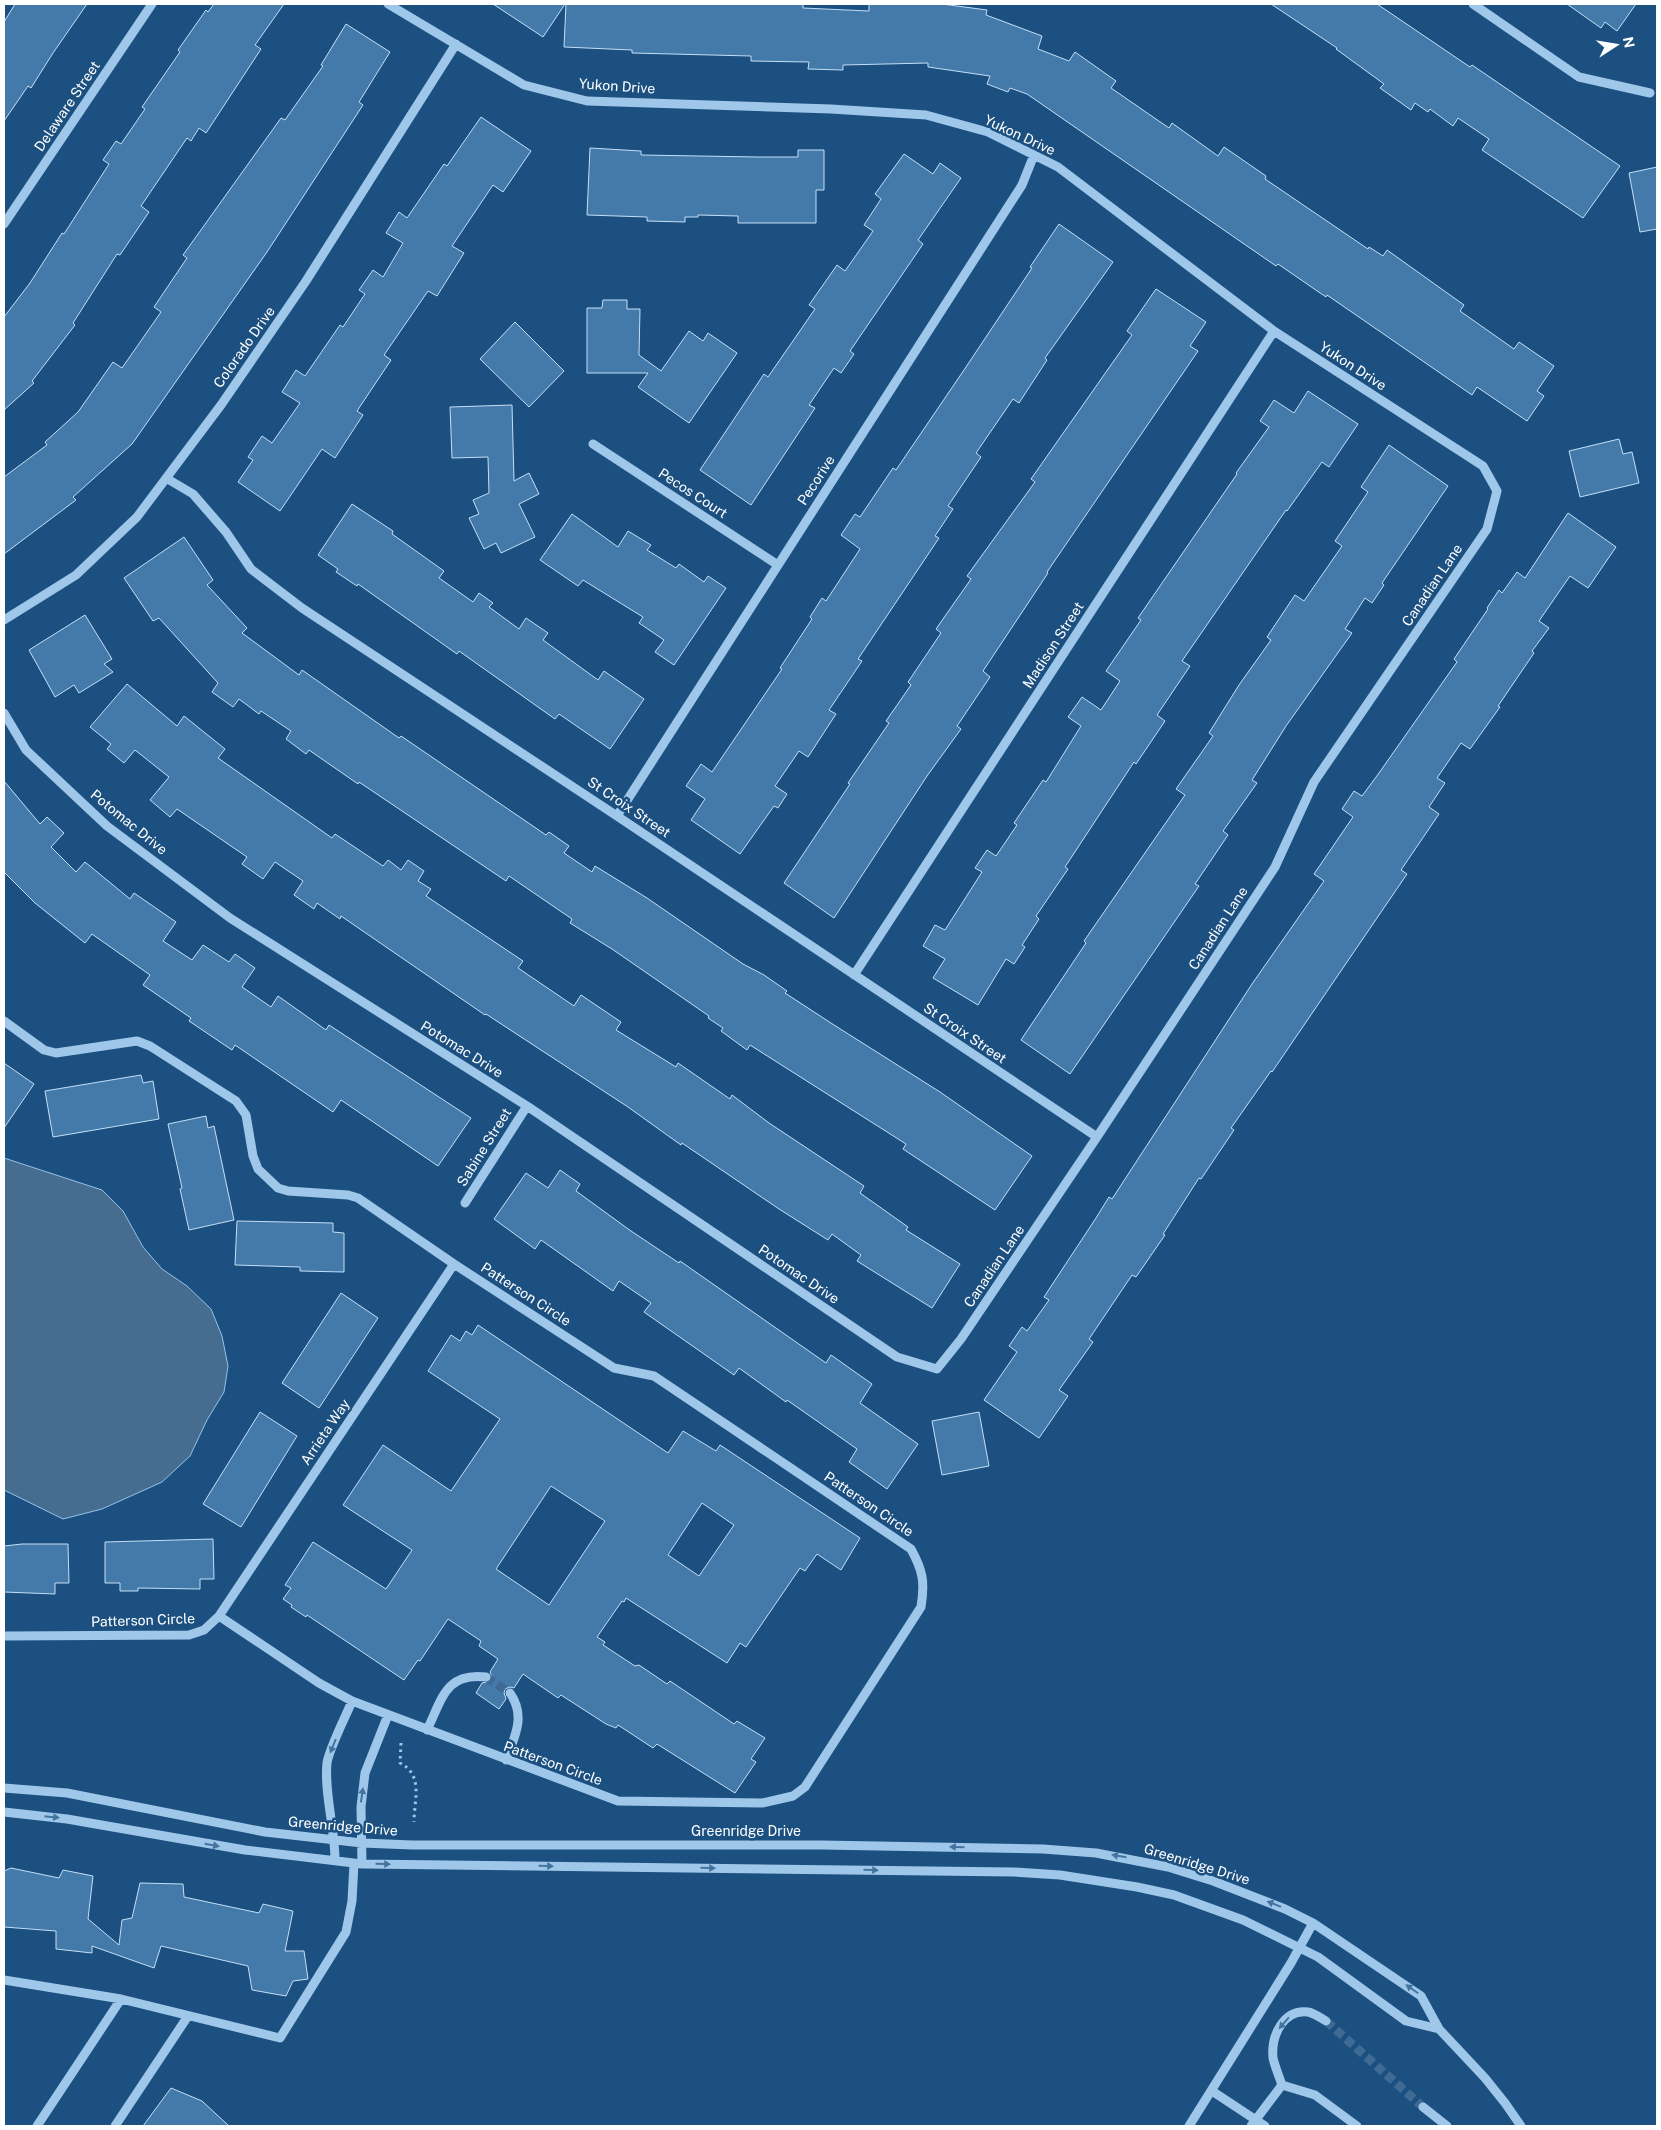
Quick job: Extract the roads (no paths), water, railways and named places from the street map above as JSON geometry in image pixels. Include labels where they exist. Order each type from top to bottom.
[{"type":"street","name":"Delaware Street","points":[[4,224],[152,4]]},
{"type":"street","name":"Yukon Drive","points":[[388,4],[524,85],[587,101],[830,109],[926,115],[988,132],[1058,167],[1274,331],[1483,466],[1497,490]]},
{"type":"street","points":[[1473,4],[1579,77],[1650,93]]},
{"type":"street","name":"Colorado Drive","points":[[4,620],[76,575],[137,517],[221,405],[306,280],[456,44]]},
{"type":"street","name":"Pecorive","points":[[617,816],[1022,185],[1034,155]]},
{"type":"street","name":"Madison Street","points":[[854,975],[1274,331]]},
{"type":"street","name":"Pecos Court","points":[[592,444],[778,565]]},
{"type":"street","name":"St Croix Street","points":[[166,478],[193,494],[226,532],[250,570],[295,603],[1097,1138]]},
{"type":"street","name":"Canadian Lane","points":[[937,1369],[961,1338],[1097,1138],[1275,867],[1314,782],[1487,529],[1497,490]]},
{"type":"street","name":"Potomac Drive","points":[[4,713],[26,750],[107,826],[230,918],[527,1106],[898,1357],[937,1369]]},
{"type":"street","name":"Patterson Circle","points":[[4,1022],[44,1050],[56,1053],[137,1041],[150,1046],[236,1101],[246,1115],[253,1156],[258,1169],[278,1188],[288,1191],[348,1195],[358,1198],[454,1264],[614,1368],[654,1376],[911,1549],[922,1569],[924,1589],[921,1607],[805,1787],[793,1796],[762,1803],[618,1801],[352,1701],[318,1684],[219,1616],[204,1630],[189,1634],[4,1636]]},
{"type":"street","name":"Sabine Street","points":[[465,1203],[527,1106]]},
{"type":"street","name":"Arrieta Way","points":[[219,1616],[454,1264]]},
{"type":"street","points":[[427,1730],[448,1686],[457,1680],[468,1677],[486,1677]]},
{"type":"street","points":[[506,1760],[519,1727],[516,1701],[510,1693]]},
{"type":"street","points":[[334,1860],[335,1839],[330,1811],[327,1762],[352,1701]]},
{"type":"street","points":[[4,1980],[121,1999],[280,2038],[346,1932],[362,1843],[360,1807],[365,1773],[388,1715]]},
{"type":"street","name":"Greenridge Drive","points":[[4,1788],[67,1793],[265,1832],[362,1843],[412,1845],[822,1845],[1043,1849],[1096,1853],[1168,1867],[1213,1881],[1285,1909],[1312,1923],[1421,1996],[1438,2029],[1485,2078],[1521,2126]]},
{"type":"street","points":[[4,1812],[67,1819],[246,1850],[358,1863],[1014,1872],[1060,1875],[1174,1895],[1243,1920],[1318,1957],[1406,2021],[1438,2029]]},
{"type":"street","points":[[1189,2126],[1300,1948],[1312,1923]]},
{"type":"street","points":[[36,2126],[121,1999]]},
{"type":"street","points":[[1282,2085],[1274,2059],[1273,2042],[1280,2025],[1294,2013],[1310,2012],[1326,2021]]},
{"type":"street","points":[[115,2126],[188,2016]]},
{"type":"street","points":[[1253,2123],[1282,2085]]},
{"type":"street","points":[[1282,2085],[1315,2095],[1357,2126]]},
{"type":"street","points":[[1212,2091],[1253,2123],[1265,2126]]},
{"type":"street","points":[[1423,2106],[1447,2126]]},
{"type":"water","points":[[4,1158],[102,1190],[123,1211],[143,1247],[162,1269],[187,1286],[211,1309],[222,1336],[228,1366],[224,1392],[207,1420],[190,1456],[162,1482],[102,1509],[63,1519],[4,1490]]},
{"type":"tunnel","points":[[486,1677],[510,1693]]},
{"type":"tunnel","points":[[1326,2021],[1423,2107]]}]
